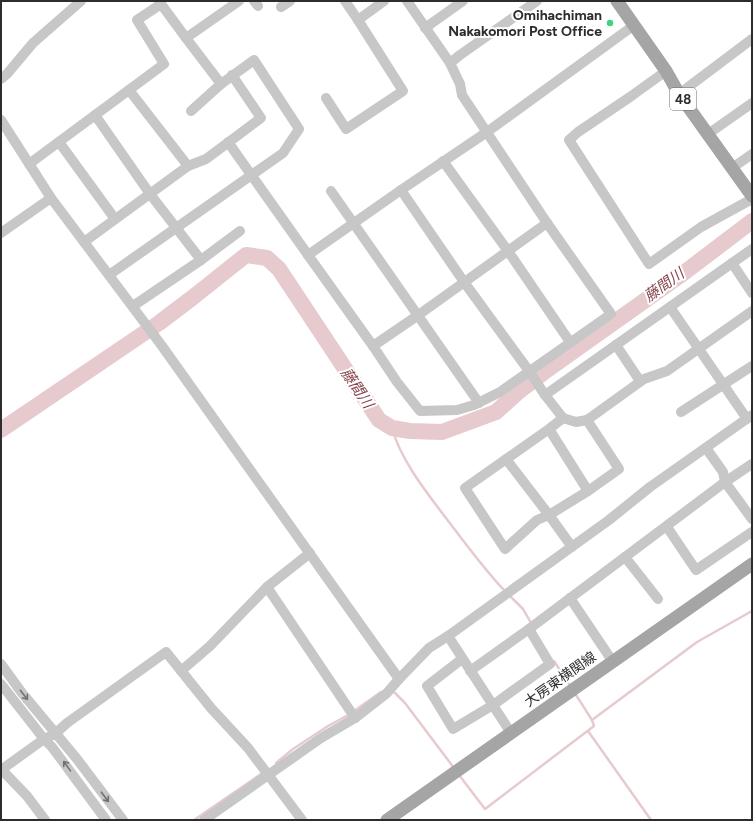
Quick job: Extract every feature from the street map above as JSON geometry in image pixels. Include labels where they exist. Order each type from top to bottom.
[{"type":"main road","name":"48","points":[[617,1],[666,71],[679,94],[752,196]]},
{"type":"main road","name":"大房東横関線","points":[[387,820],[752,564]]},
{"type":"street","points":[[1,79],[33,43],[70,9],[81,1]]},
{"type":"street","points":[[186,38],[239,1]]},
{"type":"street","points":[[326,98],[346,129],[403,91],[345,1]]},
{"type":"street","points":[[358,20],[384,1]]},
{"type":"street","points":[[228,142],[397,382],[420,411],[457,410],[479,403],[500,392],[610,314],[547,223],[462,95],[460,84],[450,63],[407,1]]},
{"type":"street","points":[[425,28],[463,1]]},
{"type":"street","points":[[450,63],[537,1]]},
{"type":"street","points":[[29,164],[164,64],[137,20],[161,4],[221,84]]},
{"type":"street","points":[[308,255],[487,132],[634,26]]},
{"type":"street","points":[[679,94],[752,39]]},
{"type":"street","points":[[109,275],[283,153],[299,129],[254,60],[232,75],[191,111]]},
{"type":"street","points":[[666,71],[578,132],[569,140],[649,264],[701,227],[752,199]]},
{"type":"street","points":[[84,242],[188,166],[206,159],[261,118],[232,75]]},
{"type":"street","points":[[129,90],[188,166]]},
{"type":"street","points":[[708,134],[752,103]]},
{"type":"street","points":[[95,115],[150,194],[201,260]]},
{"type":"street","points":[[1,120],[51,198],[162,346],[398,679]]},
{"type":"street","points":[[59,142],[115,219]]},
{"type":"street","points":[[732,168],[752,154]]},
{"type":"street","points":[[443,161],[508,251],[570,342]]},
{"type":"street","points":[[401,190],[464,282],[563,418],[576,422],[587,420],[640,381],[649,376],[667,371],[752,311]]},
{"type":"street","points":[[331,191],[479,403]]},
{"type":"street","points":[[1,234],[51,198]]},
{"type":"street","points":[[373,346],[547,223]]},
{"type":"street","points":[[135,309],[240,231]]},
{"type":"street","points":[[545,395],[752,249]]},
{"type":"street","points":[[732,263],[752,293]]},
{"type":"street","points":[[204,820],[353,714],[387,693],[398,679],[430,648],[609,520],[650,487],[750,417],[724,385],[670,306]]},
{"type":"street","points":[[616,345],[640,381]]},
{"type":"street","points":[[681,412],[752,366]]},
{"type":"street","points":[[563,418],[465,488],[505,550],[537,520],[550,515],[619,469],[587,420]]},
{"type":"street","points":[[549,429],[588,491]]},
{"type":"street","points":[[706,448],[723,472],[725,482],[752,519]]},
{"type":"street","points":[[506,459],[550,515],[572,547]]},
{"type":"street","points":[[470,671],[625,558],[725,482],[752,464]]},
{"type":"street","points":[[666,527],[696,570],[752,532]]},
{"type":"street","points":[[181,671],[210,646],[267,587],[310,553]]},
{"type":"street","points":[[625,558],[658,599]]},
{"type":"street","points":[[267,587],[353,714]]},
{"type":"street","points":[[570,598],[612,662]]},
{"type":"street","points":[[462,659],[427,686],[453,729],[493,705],[550,664],[529,629]]},
{"type":"street","points":[[448,636],[511,733]]},
{"type":"street","points":[[45,820],[27,796],[2,770],[44,739],[55,734],[67,723],[166,652],[211,708],[248,748],[302,820]]},
{"type":"street","points":[[1,664],[22,693],[77,759],[122,820]]},
{"type":"street","points":[[1,684],[44,739],[52,746],[104,819]]},
{"type":"waterway","name":"藤間川","points":[[1,430],[159,323],[246,255],[267,258],[279,269],[379,420],[392,428],[410,431],[442,432],[496,412],[517,393],[547,370],[685,272],[752,221]]},
{"type":"waterway","points":[[392,428],[396,441],[409,467],[471,551],[504,590]]},
{"type":"waterway","points":[[511,597],[523,609],[531,623]]},
{"type":"waterway","points":[[459,775],[485,809],[594,726],[592,720],[697,642],[752,611]]},
{"type":"waterway","points":[[554,661],[569,684]]},
{"type":"waterway","points":[[354,711],[381,692]]},
{"type":"waterway","points":[[395,693],[405,703],[454,768]]},
{"type":"waterway","points":[[576,695],[592,720]]},
{"type":"waterway","points":[[276,763],[293,749],[328,726],[350,714]]},
{"type":"waterway","points":[[588,731],[651,820]]},
{"type":"waterway","points":[[194,820],[261,774]]},
{"type":"place","name":"Omihachiman Nakakomori Post Office","points":[[610,23]]}]
